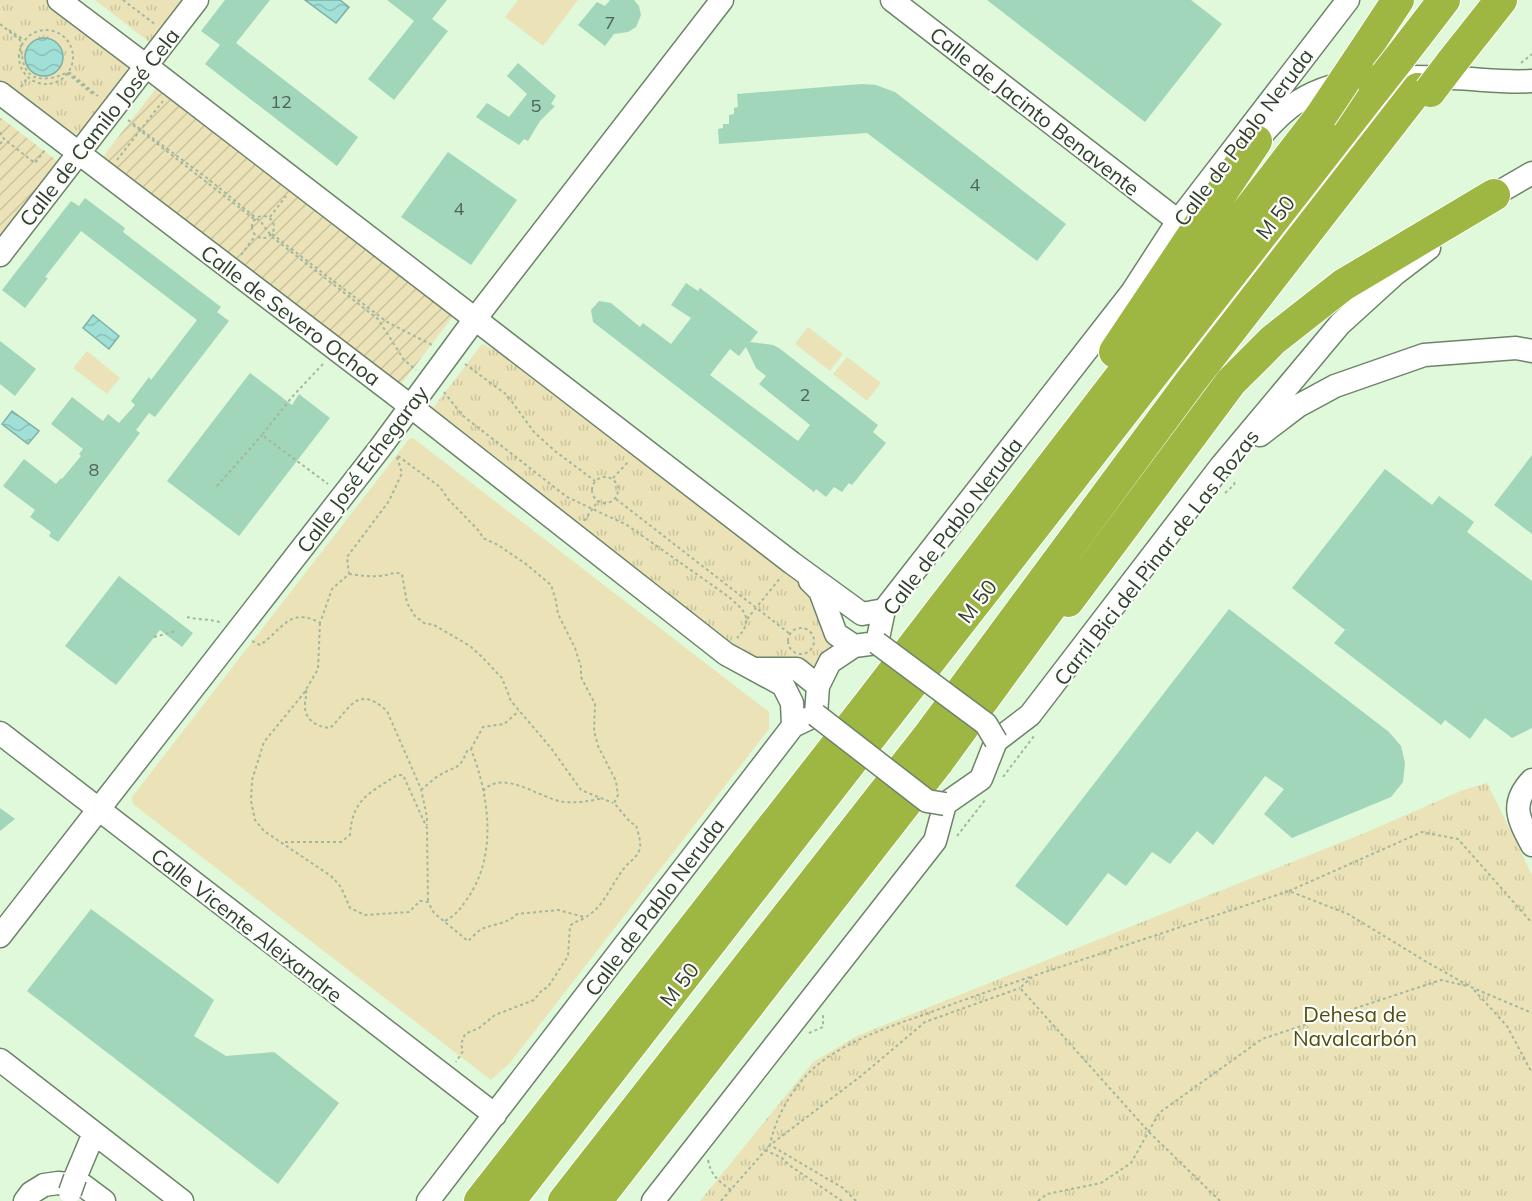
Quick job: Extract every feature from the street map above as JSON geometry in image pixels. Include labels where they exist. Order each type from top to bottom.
[{"type":"highway","points":[[480,1201],[954,593],[1321,116],[1398,0]]},
{"type":"highway","name":"M 50","points":[[510,1201],[1444,0]]},
{"type":"highway","points":[[981,705],[1488,0]]},
{"type":"highway","points":[[564,1201],[930,734],[1191,381],[1435,76],[1501,0]]},
{"type":"highway","points":[[954,593],[1256,141]]},
{"type":"highway","points":[[598,1201],[981,705],[1069,599],[1231,382],[1273,340],[1343,285],[1494,195]]},
{"type":"street","points":[[59,0],[792,563],[862,614],[884,610]]},
{"type":"street","name":"Calle de Camilo José Cela","points":[[0,255],[197,0]]},
{"type":"street","name":"Calle José Echegaray","points":[[0,936],[98,810],[244,636],[409,405],[722,0]]},
{"type":"street","name":"Calle de Jacinto Benavente","points":[[892,0],[1178,221]]},
{"type":"street","name":"Calle de Pablo Neruda","points":[[428,1201],[793,726],[816,715],[818,687],[830,662],[854,646],[877,643],[884,610],[1132,292],[1178,221],[1348,0]]},
{"type":"street","points":[[1132,292],[1256,141],[1279,116],[1300,100],[1346,83],[1390,78],[1532,81]]},
{"type":"street","name":"Calle de Severo Ochoa","points":[[0,93],[409,405],[726,654],[783,685],[792,703],[793,726]]},
{"type":"street","points":[[658,1201],[698,1158],[935,841],[945,804],[981,779],[996,741],[1030,715],[1232,466],[1340,324],[1395,274],[1494,195],[1532,173]]},
{"type":"street","points":[[1232,466],[1298,406],[1335,386],[1424,355],[1516,348],[1532,351]]},
{"type":"street","points":[[792,563],[820,591],[836,634],[854,646]]},
{"type":"street","points":[[877,643],[986,724],[996,741]]},
{"type":"street","name":"Calle de Severo Ochoa","points":[[753,669],[797,669],[818,687]]},
{"type":"street","points":[[816,715],[927,801],[945,804]]},
{"type":"street","name":"Calle Vicente Aleixandre","points":[[0,733],[495,1115]]},
{"type":"street","points":[[1532,780],[1522,791],[1518,817],[1532,845]]},
{"type":"street","points":[[0,1060],[182,1201]]},
{"type":"street","points":[[41,1201],[50,1196],[70,1193],[94,1133]]},
{"type":"street","points":[[652,1201],[698,1158]]},
{"type":"street","points":[[25,1201],[31,1193],[44,1185],[58,1183],[84,1186],[104,1201]]},
{"type":"path","points":[[123,0],[170,36]]},
{"type":"path","points":[[0,23],[24,40]]},
{"type":"path","points":[[42,30],[52,30],[61,34],[69,42],[72,52],[72,63],[67,73],[59,80],[49,84],[28,77],[19,60],[24,40],[32,33],[42,30]]},
{"type":"path","points":[[67,73],[254,219]]},
{"type":"path","points":[[106,174],[174,87]]},
{"type":"path","points":[[0,132],[4,139],[35,163],[45,150]]},
{"type":"path","points":[[0,144],[4,139]]},
{"type":"path","points":[[270,217],[297,182]]},
{"type":"path","points":[[264,215],[270,217],[275,228],[272,234],[267,238],[255,236],[251,225],[254,219],[264,215]]},
{"type":"path","points":[[231,270],[255,236]]},
{"type":"path","points":[[217,486],[292,397],[336,350]]},
{"type":"path","points":[[262,435],[343,495]]},
{"type":"path","points":[[613,478],[642,448]]},
{"type":"path","points":[[349,573],[347,556],[389,501],[402,473],[396,455],[440,487],[483,538],[526,564],[543,576],[550,585],[558,614],[575,648],[580,676],[595,704],[594,731],[598,746],[616,781],[618,795],[614,803]]},
{"type":"path","name":"Carril Bici del Pinar de Las Rozas","points":[[1225,493],[1234,484],[1232,466]]},
{"type":"path","points":[[600,477],[613,478],[618,484],[619,492],[616,499],[604,503],[598,501],[593,495],[592,488],[595,481],[600,477]]},
{"type":"path","points":[[616,499],[790,634]]},
{"type":"path","points":[[573,535],[598,501]]},
{"type":"path","points":[[747,619],[792,563]]},
{"type":"path","points":[[349,573],[369,576],[381,576],[395,572],[402,574],[407,603],[415,616],[476,651],[502,678],[511,701],[551,748],[581,790],[614,803],[631,823],[636,825],[640,847],[637,856],[625,867],[604,899],[587,917],[575,921],[570,926],[568,956],[548,987],[542,990],[534,1000],[495,1015],[479,1028],[465,1034],[461,1044],[463,1051],[445,1077]]},
{"type":"path","points":[[349,573],[332,589],[320,623],[318,669],[306,690],[264,742],[252,780],[251,801],[255,820],[264,831],[331,876],[341,887],[350,908],[365,915],[409,912],[420,901],[428,902]]},
{"type":"path","points":[[187,617],[201,621],[216,620],[260,645],[274,635],[282,623],[294,618],[309,617],[320,623]]},
{"type":"path","points":[[795,629],[809,630],[815,642],[813,649],[801,655],[794,652],[789,647],[790,634],[795,629]]},
{"type":"path","points":[[154,637],[176,631]]},
{"type":"path","points":[[306,690],[307,696],[304,704],[307,713],[311,722],[321,727],[330,728],[352,702],[364,699],[378,703],[387,711],[421,790],[427,817],[428,902],[434,913],[468,941],[481,928],[492,927],[514,918],[517,914],[558,910],[587,917]]},
{"type":"path","points":[[421,790],[440,774],[456,769],[483,727],[504,724],[519,711]]},
{"type":"path","points":[[996,785],[1039,730]]},
{"type":"path","points":[[444,921],[456,915],[474,890],[484,867],[487,832],[486,804],[471,748]]},
{"type":"path","points":[[282,842],[341,842],[350,835],[350,823],[357,805],[397,775],[403,775],[427,828]]},
{"type":"path","points":[[483,791],[489,785],[501,782],[562,802],[585,802],[603,798]]},
{"type":"path","points":[[935,841],[946,849],[989,794]]},
{"type":"path","points":[[770,1145],[772,1132],[790,1097],[814,1068],[836,1053],[867,1037],[1033,976],[1289,891],[1422,832],[1458,839],[1532,923]]},
{"type":"path","points":[[1289,891],[1348,914],[1425,962],[1472,987],[1532,1013]]},
{"type":"path","points":[[720,1201],[770,1145],[869,1070],[925,1022],[1020,988],[1033,976]]},
{"type":"path","points":[[1038,1201],[1047,1194],[1101,1183],[1131,1163],[1159,1113],[1262,1039],[1441,980],[1472,987],[1507,1026],[1532,1073]]},
{"type":"path","points":[[1020,988],[1149,1132],[1220,1201]]},
{"type":"path","points":[[955,1003],[958,1010]]},
{"type":"path","points":[[770,1145],[843,1188],[856,1201]]},
{"type":"path","points":[[765,1150],[782,1158],[842,1201]]},
{"type":"path","points":[[698,1158],[717,1180],[731,1190]]},
{"type":"green space","points":[[0,0],[46,0],[125,61],[128,72],[83,132],[76,134],[63,129],[0,80]]},
{"type":"green space","points":[[95,0],[186,0],[153,45]]},
{"type":"green space","points":[[518,0],[578,0],[543,46],[505,17]]},
{"type":"green space","points":[[157,87],[454,315],[399,387],[102,158]]},
{"type":"green space","points":[[0,117],[61,164],[0,240]]},
{"type":"green space","points":[[808,327],[843,354],[830,371],[795,344]]},
{"type":"green space","points":[[482,344],[509,357],[781,566],[812,593],[836,645],[815,671],[755,659],[725,643],[456,429],[433,408]]},
{"type":"green space","points":[[87,351],[120,378],[107,394],[73,368]]},
{"type":"green space","points":[[847,357],[881,383],[867,401],[833,374]]},
{"type":"green space","points":[[413,438],[769,712],[769,729],[510,1063],[491,1080],[133,804],[132,797],[409,439]]},
{"type":"green space","name":"Dehesa de Navalcarbón","points":[[1487,783],[1532,875],[1532,1201],[700,1201],[813,1062],[857,1036],[1367,832],[1463,790]]},
{"type":"water","points":[[305,0],[340,0],[349,7],[336,23]]},
{"type":"water","points":[[44,38],[57,44],[63,57],[57,70],[44,76],[31,70],[25,57],[31,44]]},
{"type":"water","points":[[93,315],[119,336],[109,349],[83,328]]},
{"type":"water","points":[[12,411],[39,431],[28,444],[2,424]]},
{"type":"building","points":[[225,0],[270,0],[236,43],[358,137],[337,166],[205,64],[220,45],[201,31]]},
{"type":"building","points":[[387,0],[447,0],[432,19],[448,31],[394,100],[368,79],[414,21]]},
{"type":"building","points":[[610,0],[634,0],[639,6],[641,15],[636,27],[628,32],[614,34],[605,46],[578,25],[597,2],[605,6]]},
{"type":"building","points":[[987,0],[1191,0],[1222,24],[1145,122]]},
{"type":"building","points":[[518,63],[556,96],[551,104],[555,106],[540,121],[528,141],[524,139],[519,145],[476,117],[487,103],[509,117],[527,94],[507,76]]},
{"type":"building","points":[[862,84],[876,85],[895,92],[1066,224],[1037,261],[867,133],[719,144],[718,129],[723,128],[723,124],[729,124],[729,115],[734,114],[734,108],[738,107],[737,94]]},
{"type":"building","points":[[448,152],[517,200],[471,265],[401,217]]},
{"type":"building","points":[[85,198],[125,228],[123,232],[221,307],[217,312],[229,321],[155,417],[149,413],[136,430],[140,433],[58,542],[49,536],[51,532],[30,517],[35,510],[3,486],[24,459],[56,484],[62,479],[81,456],[79,454],[83,449],[51,424],[72,397],[103,421],[108,414],[119,423],[135,405],[131,401],[149,377],[151,380],[197,320],[81,231],[45,277],[48,278],[25,308],[2,290],[71,201],[79,206]]},
{"type":"building","points":[[686,283],[698,291],[700,288],[758,332],[750,342],[779,348],[878,425],[873,432],[886,443],[852,485],[849,483],[842,492],[834,487],[826,497],[816,489],[814,492],[593,322],[591,310],[599,301],[611,303],[640,327],[643,323],[671,344],[691,318],[671,305]],"holes":[[[746,347],[756,368],[766,376],[759,384],[810,425],[798,441],[710,375],[730,349],[739,356]]]},
{"type":"building","points":[[0,341],[36,369],[15,396],[0,384]]},
{"type":"building","points":[[250,373],[292,405],[299,394],[330,418],[239,536],[167,481]]},
{"type":"building","points":[[1532,455],[1532,534],[1494,505]]},
{"type":"building","points":[[1385,469],[1432,505],[1439,496],[1474,522],[1467,532],[1532,581],[1532,728],[1512,738],[1485,718],[1470,739],[1445,720],[1441,725],[1334,643],[1345,630],[1292,588]]},
{"type":"building","points":[[119,576],[193,633],[182,647],[160,630],[116,685],[65,646]]},
{"type":"building","points":[[1229,609],[1389,732],[1401,746],[1405,763],[1403,782],[1391,797],[1292,838],[1264,814],[1284,789],[1265,776],[1213,845],[1197,831],[1170,864],[1152,852],[1126,886],[1108,873],[1067,926],[1015,886]]},
{"type":"building","points":[[0,808],[15,819],[0,831]]},
{"type":"building","points":[[91,909],[214,1000],[194,1036],[226,1056],[274,1052],[339,1103],[278,1184],[27,991]]}]
